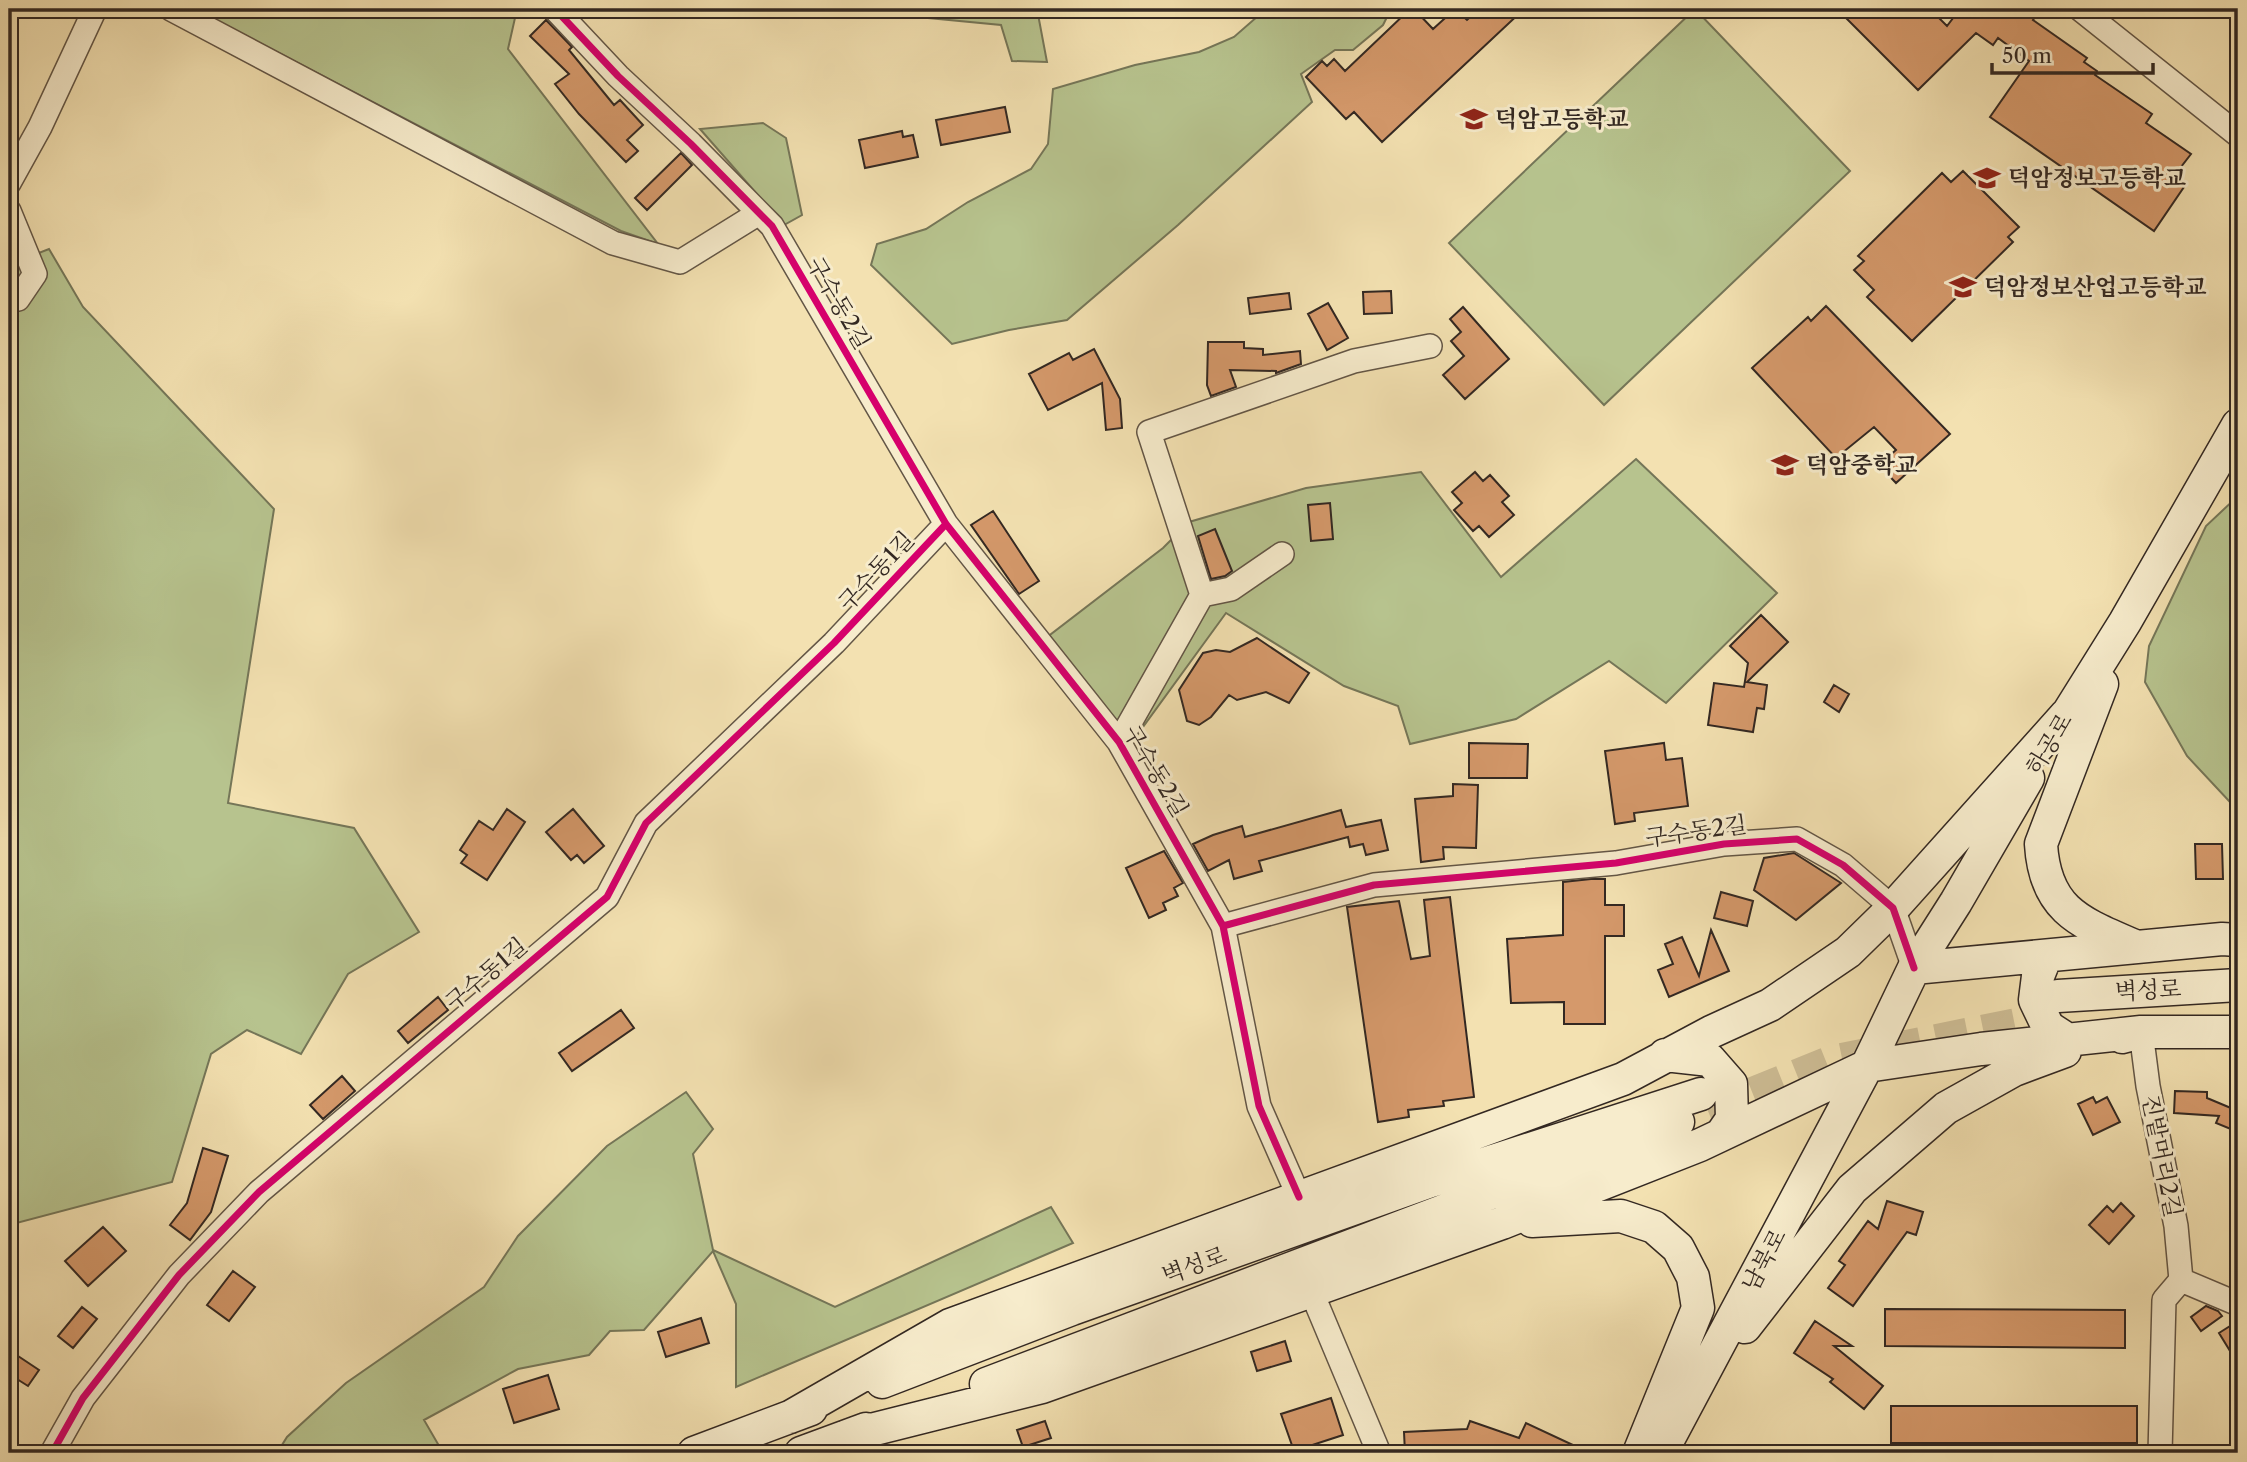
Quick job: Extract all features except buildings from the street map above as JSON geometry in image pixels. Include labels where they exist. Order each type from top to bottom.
[{"type":"main road","name":"하공로","points":[[1867,1066],[1913,968],[1956,902],[2066,715],[2125,622],[2238,425]]},
{"type":"main road","points":[[2125,622],[2041,844],[2042,863],[2055,897],[2071,913],[2093,928],[2137,947]]},
{"type":"main road","points":[[790,1417],[950,1325],[1623,1079],[1665,1055],[1770,1004],[1848,952],[1893,908],[2066,715]]},
{"type":"main road","points":[[1913,968],[2222,939],[2238,940]]},
{"type":"main road","points":[[2046,956],[2038,976],[2035,1000],[2048,1027],[2064,1017]]},
{"type":"main road","name":"벽성로","points":[[2064,1017],[2238,985]]},
{"type":"main road","name":"벽성로","points":[[2064,1017],[2179,1004],[2238,1004]]},
{"type":"main road","points":[[847,1436],[1042,1387],[1502,1223],[1710,1113],[1867,1066],[1981,1049],[2064,1017],[2141,1032],[2238,1032]]},
{"type":"main road","points":[[1692,1395],[1852,1189],[1946,1108],[2014,1070],[2072,1048],[2141,1032]]},
{"type":"main road","points":[[1665,1055],[1710,1060],[1731,1084],[1732,1119],[1710,1113]]},
{"type":"main road","name":"남북로","points":[[1661,1453],[1867,1066]]},
{"type":"main road","name":"벽성로","points":[[694,1453],[1072,1309],[1431,1181],[1710,1113]]},
{"type":"main road","name":"벽성로","points":[[801,1453],[1710,1113]]},
{"type":"main road","points":[[1502,1223],[1621,1216],[1654,1227],[1678,1248],[1693,1277],[1698,1308],[1639,1453]]},
{"type":"street","points":[[9,183],[40,127],[95,9]]},
{"type":"street","points":[[171,9],[613,243],[680,262],[759,213]]},
{"type":"street","name":"구수동2길","points":[[555,9],[618,76],[691,144],[776,233],[946,524],[1119,742],[1223,926],[1374,885],[1616,863],[1724,844],[1797,839],[1843,865],[1893,908]]},
{"type":"street","points":[[2080,9],[2238,135]]},
{"type":"street","points":[[9,211],[35,274],[18,299],[9,300]]},
{"type":"street","points":[[1282,554],[1231,589],[1202,595],[1149,432],[1354,360],[1430,346]]},
{"type":"street","name":"구수동1길","points":[[52,1453],[83,1398],[179,1275],[259,1192],[607,897],[646,823],[834,643],[946,524]]},
{"type":"street","name":"구수동2길","points":[[1119,742],[1202,595]]},
{"type":"street","points":[[1893,908],[1913,968]]},
{"type":"street","points":[[1223,926],[1259,1106],[1299,1197]]},
{"type":"street","name":"진밭머리2길","points":[[2141,1032],[2148,1086],[2176,1226],[2181,1280]]},
{"type":"street","points":[[2160,1453],[2164,1300],[2181,1280],[2238,1304]]},
{"type":"street","points":[[1316,1289],[1312,1293],[1379,1453]]},
{"type":"green space","points":[[194,9],[517,9],[508,49],[658,244],[621,231]]},
{"type":"green space","points":[[834,9],[1037,9],[1047,62],[1012,61],[1001,25]]},
{"type":"green space","points":[[1266,9],[1391,9],[1383,25],[1353,50],[1335,50],[1301,74],[1312,102],[1178,225],[1067,320],[952,344],[871,265],[877,244],[926,229],[968,202],[1031,169],[1048,144],[1053,89],[1135,65],[1199,52],[1234,37]]},
{"type":"green space","points":[[1695,9],[1850,171],[1604,405],[1449,243]]},
{"type":"green space","points":[[763,123],[786,138],[802,215],[784,225],[700,129]]},
{"type":"green space","points":[[49,249],[83,307],[274,509],[228,803],[354,828],[419,932],[348,974],[301,1054],[247,1030],[211,1054],[172,1182],[9,1225],[9,254],[13,263]]},
{"type":"green space","points":[[1636,459],[1777,593],[1666,703],[1609,661],[1516,719],[1410,744],[1398,706],[1344,686],[1226,613],[1132,742],[1046,638],[1163,548],[1189,522],[1306,488],[1421,472],[1501,577]]},
{"type":"green space","points":[[2238,496],[2238,791],[2229,801],[2187,756],[2145,682],[2149,646],[2206,526]]},
{"type":"green space","points":[[686,1092],[713,1129],[693,1154],[713,1250],[835,1307],[1051,1207],[1073,1243],[736,1387],[736,1304],[713,1251],[644,1330],[610,1331],[589,1355],[518,1369],[424,1420],[442,1451],[448,1453],[277,1453],[287,1437],[346,1383],[484,1287],[518,1236],[607,1146]]},
{"type":"tunnel","points":[[1708,1111],[1832,1061],[2066,1014]]},
{"type":"cycle path","points":[[555,9],[618,76],[691,144],[772,226],[946,524],[1119,742],[1223,926],[1259,1106],[1299,1197]]},
{"type":"cycle path","points":[[52,1453],[83,1398],[179,1275],[259,1192],[607,897],[646,823],[834,643],[946,524]]},
{"type":"cycle path","points":[[1223,926],[1374,885],[1616,863],[1724,844],[1797,839],[1843,865],[1893,908],[1914,968]]},
{"type":"place","name":"덕암고등학교","points":[[1474,119]]},
{"type":"place","name":"덕암정보고등학교","points":[[1987,178]]},
{"type":"place","name":"덕암정보산업고등학교","points":[[1963,287]]},
{"type":"place","name":"덕암중학교","points":[[1785,465]]}]
